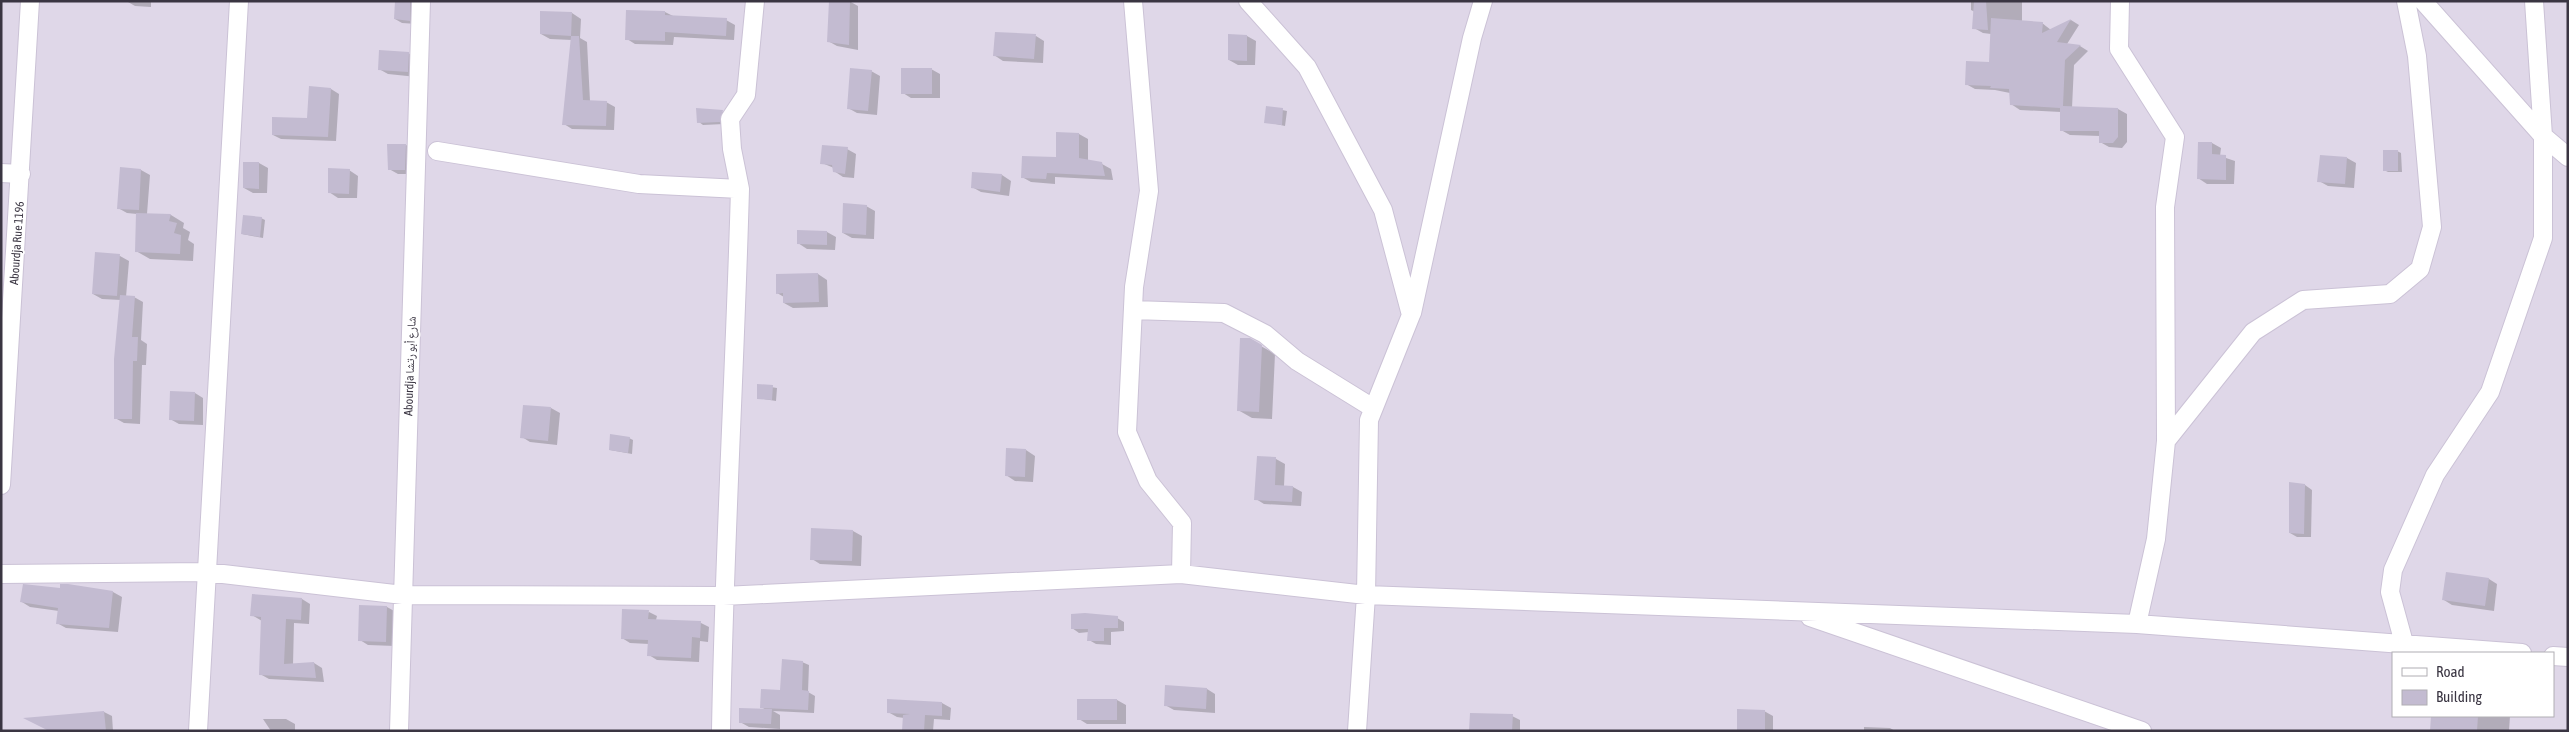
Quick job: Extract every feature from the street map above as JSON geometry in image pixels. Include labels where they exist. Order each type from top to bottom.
[{"type":"street","name":"Abourdja Rue 1196","points":[[1,485],[4,370],[21,174],[30,1]]},
{"type":"street","points":[[198,731],[239,1]]},
{"type":"street","name":"Abourdja شارع أبو رتشا","points":[[399,731],[421,1]]},
{"type":"street","points":[[721,731],[723,596],[736,330],[740,189],[732,149],[730,119],[746,95],[755,1]]},
{"type":"street","points":[[1133,1],[1149,191],[1134,287],[1127,432],[1148,481],[1182,523],[1181,574]]},
{"type":"street","points":[[1248,1],[1307,67],[1383,210],[1411,316]]},
{"type":"street","points":[[1357,731],[1366,595],[1368,420],[1411,316],[1472,38],[1483,1]]},
{"type":"street","points":[[2120,1],[2119,49],[2175,136],[2165,206],[2164,367],[2166,441],[2156,540],[2137,624]]},
{"type":"street","points":[[2166,441],[2254,332],[2303,300],[2390,294],[2420,269],[2432,227],[2417,56],[2406,1]]},
{"type":"street","points":[[2423,1],[2543,136],[2568,157]]},
{"type":"street","points":[[2404,643],[2390,592],[2393,570],[2435,475],[2490,392],[2543,238],[2543,136],[2534,1]]},
{"type":"street","points":[[437,151],[640,184],[740,189]]},
{"type":"street","points":[[1,173],[21,174]]},
{"type":"street","points":[[1133,310],[1224,313],[1265,334],[1297,362],[1373,408]]},
{"type":"street","points":[[1,574],[206,572],[403,595],[723,596],[1181,574],[1366,595],[2137,624],[2510,652]]},
{"type":"street","points":[[1793,611],[2142,731]]},
{"type":"street","points":[[2554,656],[2568,657]]},
{"type":"shaded area","points":[[1,1],[2568,1],[2568,731],[1,731]]},
{"type":"building","points":[[395,1],[410,2],[410,21],[394,19]]},
{"type":"building","points":[[829,1],[850,1],[849,45],[827,42]]},
{"type":"building","points":[[1974,1],[1986,1],[1988,30],[1972,29]]},
{"type":"building","points":[[626,10],[665,11],[665,15],[727,18],[726,36],[665,32],[665,41],[625,40]]},
{"type":"building","points":[[540,11],[572,12],[571,36],[540,34]]},
{"type":"building","points":[[1991,18],[2043,22],[2042,33],[2071,19],[2057,42],[2081,45],[2065,60],[2063,106],[2118,108],[2118,137],[2113,143],[2099,143],[2099,131],[2060,131],[2060,108],[2010,105],[2009,89],[1965,85],[1966,61],[1989,62]]},
{"type":"building","points":[[995,32],[1036,34],[1034,59],[993,56]]},
{"type":"building","points":[[1228,34],[1247,35],[1247,61],[1228,60]]},
{"type":"building","points":[[571,36],[579,36],[583,100],[607,101],[606,126],[562,125]]},
{"type":"building","points":[[379,50],[409,52],[408,72],[378,70]]},
{"type":"building","points":[[850,68],[872,70],[868,111],[847,109]]},
{"type":"building","points":[[901,68],[932,68],[932,94],[901,94]]},
{"type":"building","points":[[309,86],[331,88],[328,137],[272,135],[272,117],[307,118]]},
{"type":"building","points":[[1266,106],[1283,108],[1282,125],[1264,123]]},
{"type":"building","points":[[696,108],[723,110],[720,122],[697,123]]},
{"type":"building","points":[[1056,132],[1079,133],[1079,158],[1102,162],[1105,176],[1047,173],[1046,179],[1021,178],[1022,156],[1056,157]]},
{"type":"building","points":[[2198,142],[2212,142],[2212,154],[2226,155],[2226,180],[2197,179]]},
{"type":"building","points":[[387,144],[406,144],[405,170],[388,170]]},
{"type":"building","points":[[822,145],[848,147],[845,174],[833,172],[832,165],[820,164]]},
{"type":"building","points":[[2383,150],[2398,150],[2398,171],[2383,171]]},
{"type":"building","points":[[2320,155],[2347,157],[2345,184],[2317,182]]},
{"type":"building","points":[[243,162],[259,162],[259,189],[243,188]]},
{"type":"building","points":[[120,167],[141,169],[139,210],[117,209]]},
{"type":"building","points":[[328,168],[350,169],[349,194],[328,193]]},
{"type":"building","points":[[972,172],[1002,174],[1000,192],[971,188]]},
{"type":"building","points":[[843,203],[867,205],[866,235],[842,233]]},
{"type":"building","points":[[136,213],[171,214],[169,221],[177,223],[174,233],[181,235],[180,254],[135,252]]},
{"type":"building","points":[[243,215],[262,217],[260,237],[241,234]]},
{"type":"building","points":[[797,230],[827,231],[827,245],[797,244]]},
{"type":"building","points":[[95,252],[120,254],[117,296],[92,294]]},
{"type":"building","points":[[818,273],[819,302],[783,303],[783,293],[776,294],[776,274]]},
{"type":"building","points":[[120,295],[135,296],[132,337],[138,337],[137,361],[133,361],[132,419],[114,419],[114,359]]},
{"type":"building","points":[[1240,338],[1250,338],[1262,345],[1259,412],[1237,411]]},
{"type":"building","points":[[757,384],[773,385],[772,400],[757,399]]},
{"type":"building","points":[[170,391],[195,392],[194,421],[169,420]]},
{"type":"building","points":[[523,405],[551,407],[548,441],[520,438]]},
{"type":"building","points":[[610,434],[630,437],[628,453],[609,450]]},
{"type":"building","points":[[1006,448],[1026,449],[1025,477],[1005,476]]},
{"type":"building","points":[[1257,456],[1276,457],[1275,485],[1293,486],[1292,502],[1254,500]]},
{"type":"building","points":[[2289,482],[2305,484],[2304,534],[2289,533]]},
{"type":"building","points":[[811,528],[853,530],[852,561],[810,560]]},
{"type":"building","points":[[2446,572],[2489,578],[2485,606],[2442,600]]},
{"type":"building","points":[[23,584],[60,588],[60,584],[68,584],[113,591],[109,628],[56,624],[58,608],[20,602]]},
{"type":"building","points":[[252,594],[302,598],[301,620],[286,619],[284,664],[314,662],[316,678],[259,675],[261,617],[250,616]]},
{"type":"building","points":[[359,605],[387,606],[386,642],[358,641]]},
{"type":"building","points":[[622,609],[649,610],[648,619],[701,621],[700,638],[692,637],[691,658],[647,656],[648,640],[621,639]]},
{"type":"building","points":[[1085,613],[1118,616],[1118,628],[1104,628],[1104,641],[1087,641],[1088,629],[1071,629],[1071,614]]},
{"type":"building","points":[[782,659],[803,661],[802,690],[809,691],[808,710],[760,708],[761,689],[780,690]]},
{"type":"building","points":[[1165,685],[1207,688],[1206,709],[1164,706]]},
{"type":"building","points":[[887,699],[942,702],[942,716],[925,715],[924,731],[902,731],[903,715],[910,714],[887,713]]},
{"type":"building","points":[[1077,699],[1117,699],[1117,720],[1077,720]]},
{"type":"building","points":[[739,708],[772,709],[771,724],[739,723]]},
{"type":"building","points":[[1737,709],[1765,710],[1765,731],[1737,731]]},
{"type":"building","points":[[104,711],[106,731],[49,731],[23,718]]},
{"type":"building","points":[[1470,713],[1513,714],[1512,731],[1469,731]]},
{"type":"building","points":[[2431,717],[2478,717],[2477,731],[2430,731]]}]
